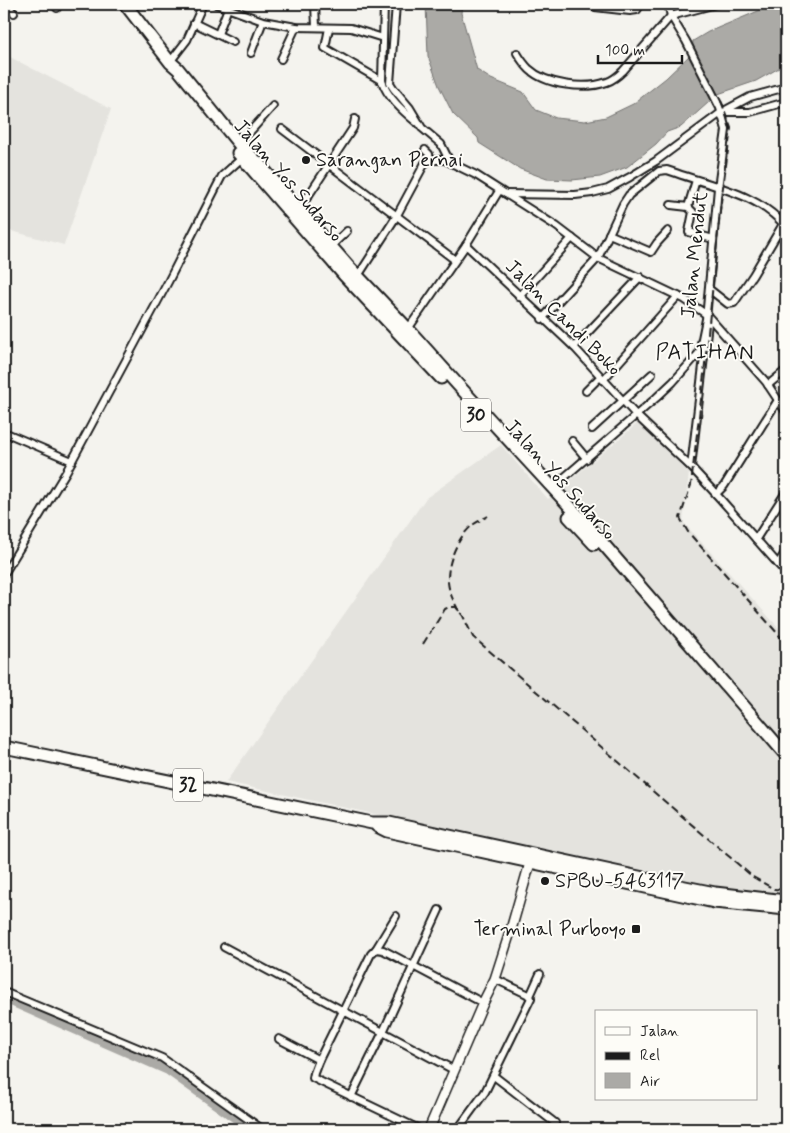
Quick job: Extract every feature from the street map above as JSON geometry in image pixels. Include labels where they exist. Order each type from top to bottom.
[{"type":"highway","name":"Jalan Yos Sudarso","points":[[125,4],[170,62],[178,69],[344,274],[586,524],[786,755]]},
{"type":"highway","name":"Jalan Yos Sudarso","points":[[170,62],[175,75],[242,158],[256,167],[299,210],[330,247],[408,329],[455,388],[786,766]]},
{"type":"highway","name":"32","points":[[4,747],[372,823],[389,823],[641,882],[714,902],[786,908]]},
{"type":"highway","name":"32","points":[[641,882],[786,901]]},
{"type":"street","points":[[6,4],[14,13]]},
{"type":"street","points":[[170,62],[187,40],[203,4]]},
{"type":"street","points":[[216,4],[263,21],[296,27],[351,28],[383,38]]},
{"type":"street","points":[[315,4],[316,27]]},
{"type":"street","points":[[384,4],[382,81],[384,88],[404,111],[442,144],[448,157],[556,226],[598,258],[678,296],[706,317],[768,385],[786,412]]},
{"type":"street","points":[[396,4],[390,83],[410,108],[422,128]]},
{"type":"street","points":[[595,7],[630,11],[637,10],[641,4]]},
{"type":"street","name":"Jalan Mendut","points":[[668,4],[671,16],[723,112],[726,130],[718,188],[691,467]]},
{"type":"street","points":[[517,53],[530,70],[548,80],[580,86],[606,83],[623,72],[671,16],[716,4]]},
{"type":"street","points":[[218,34],[228,8]]},
{"type":"street","points":[[251,53],[263,21]]},
{"type":"street","points":[[194,23],[234,42]]},
{"type":"street","points":[[281,59],[296,27]]},
{"type":"street","points":[[329,28],[325,48],[382,81]]},
{"type":"street","points":[[502,192],[576,195],[608,189],[630,178],[656,161],[723,112],[750,97],[786,87]]},
{"type":"street","points":[[723,112],[750,112],[786,102]]},
{"type":"street","points":[[239,144],[273,106]]},
{"type":"street","points":[[299,210],[353,128],[355,119]]},
{"type":"street","points":[[282,129],[455,260]]},
{"type":"street","points":[[425,150],[429,154],[430,160]]},
{"type":"street","points":[[358,276],[396,217],[425,163],[430,160],[440,160],[448,157]]},
{"type":"street","points":[[4,574],[72,461],[159,299],[222,176],[242,158]]},
{"type":"street","points":[[542,319],[598,258],[629,195],[659,171],[667,170],[748,197],[770,210],[785,223],[734,303],[728,304],[709,289]]},
{"type":"street","points":[[688,207],[696,180]]},
{"type":"street","points":[[408,329],[502,192]]},
{"type":"street","points":[[672,205],[688,207],[694,212],[689,232],[713,239]]},
{"type":"street","points":[[330,247],[347,231]]},
{"type":"street","points":[[609,234],[651,252],[668,232]]},
{"type":"street","points":[[519,297],[572,238]]},
{"type":"street","name":"Jalan Candi Boko","points":[[466,245],[542,319],[574,347],[636,415],[691,467],[786,573]]},
{"type":"street","points":[[574,347],[640,277]]},
{"type":"street","points":[[586,391],[602,379],[678,296]]},
{"type":"street","points":[[552,488],[587,459],[702,355]]},
{"type":"street","points":[[768,385],[786,370]]},
{"type":"street","points":[[592,429],[652,374]]},
{"type":"street","points":[[716,494],[724,486],[778,400]]},
{"type":"street","points":[[4,432],[72,461]]},
{"type":"street","points":[[572,441],[587,459]]},
{"type":"street","points":[[756,539],[786,492]]},
{"type":"street","points":[[778,564],[786,551]]},
{"type":"street","points":[[429,1129],[495,979],[532,858]]},
{"type":"street","points":[[350,1097],[383,1032],[439,910]]},
{"type":"street","points":[[396,916],[371,954],[319,1060],[314,1073],[314,1080],[419,1129]]},
{"type":"street","points":[[224,947],[454,1070]]},
{"type":"street","points":[[376,949],[383,950],[483,1003]]},
{"type":"street","points":[[458,1129],[494,1076],[530,1001],[530,996],[540,974]]},
{"type":"street","points":[[495,979],[530,996]]},
{"type":"street","points":[[4,992],[162,1058],[262,1129]]},
{"type":"street","points":[[279,1039],[319,1060]]},
{"type":"street","points":[[494,1076],[555,1123]]},
{"type":"shaded area","points":[[4,54],[111,109],[64,245],[4,229]]},
{"type":"shaded area","points":[[639,422],[689,473],[683,522],[786,636],[786,896],[729,891],[226,782],[426,498],[501,445],[548,499]]},
{"type":"water","points":[[426,4],[462,4],[461,13],[477,70],[491,79],[523,92],[536,110],[556,118],[585,121],[606,117],[633,104],[666,78],[692,53],[693,41],[708,32],[775,4],[786,4],[786,64],[756,81],[718,94],[681,127],[667,132],[656,144],[627,167],[600,177],[572,180],[547,179],[520,169],[479,143],[478,138],[453,114],[439,86],[428,56]]},
{"type":"waterway","points":[[4,998],[168,1070],[251,1129]]},
{"type":"railway","points":[[721,101],[731,128],[721,202],[691,485],[680,518],[688,532],[786,643]]},
{"type":"railway","points":[[459,611],[452,597],[448,582],[449,566],[458,542],[463,535],[468,529],[488,516]]},
{"type":"railway","points":[[423,644],[445,609],[456,607],[463,616],[473,637],[753,877],[774,889],[786,890]]},
{"type":"place","name":"Sarangan Pernai","points":[[306,160]]},
{"type":"place","name":"SPBU-5463117","points":[[545,881]]},
{"type":"place","name":"Terminal Purboyo","points":[[636,929]]},
{"type":"district","name":"PATIHAN","points":[[705,353]]}]
